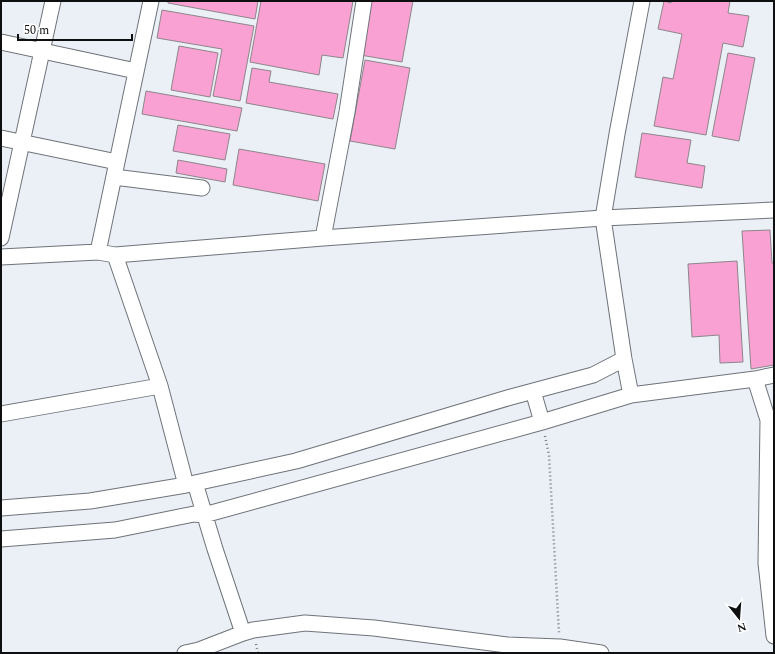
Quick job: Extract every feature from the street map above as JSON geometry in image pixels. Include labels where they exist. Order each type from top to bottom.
[{"type":"street","points":[[1,238],[53,1]]},
{"type":"street","points":[[98,252],[151,1]]},
{"type":"street","points":[[323,238],[364,1]]},
{"type":"street","points":[[631,395],[624,359],[603,218],[642,1]]},
{"type":"street","points":[[1,42],[136,71]]},
{"type":"street","points":[[1,138],[117,162]]},
{"type":"street","points":[[114,177],[202,188]]},
{"type":"street","points":[[1,257],[98,252],[115,255],[323,238],[603,218],[774,210]]},
{"type":"street","points":[[115,255],[160,386],[191,484],[204,515],[243,633]]},
{"type":"street","points":[[1,508],[90,501],[191,484],[296,461],[533,391],[593,375],[624,359]]},
{"type":"street","points":[[1,539],[115,530],[194,514],[204,515],[542,422],[631,395],[755,379],[774,375]]},
{"type":"street","points":[[755,379],[768,420],[766,563],[774,636]]},
{"type":"street","points":[[1,414],[160,386]]},
{"type":"street","points":[[533,391],[542,422]]},
{"type":"street","points":[[185,653],[199,650],[253,630],[305,623],[374,628],[507,645],[560,647],[601,653]]},
{"type":"path","points":[[542,422],[549,455],[560,647]]},
{"type":"building","points":[[168,1],[258,1],[255,19],[168,3]]},
{"type":"building","points":[[261,1],[353,1],[343,58],[322,55],[319,75],[250,62]]},
{"type":"building","points":[[370,1],[413,1],[402,62],[360,55]]},
{"type":"building","points":[[664,1],[671,3],[671,1],[730,1],[728,13],[749,16],[743,47],[723,43],[706,135],[654,126],[663,77],[673,79],[682,34],[658,29]]},
{"type":"building","points":[[162,10],[254,26],[240,101],[213,96],[222,49],[157,38]]},
{"type":"building","points":[[179,46],[218,53],[210,97],[171,90]]},
{"type":"building","points":[[728,53],[755,58],[739,141],[712,136]]},
{"type":"building","points":[[365,60],[410,68],[395,149],[350,141]]},
{"type":"building","points":[[252,68],[271,71],[269,82],[338,94],[333,119],[246,103]]},
{"type":"building","points":[[146,91],[242,108],[237,131],[142,114]]},
{"type":"building","points":[[178,125],[230,134],[225,160],[173,151]]},
{"type":"building","points":[[642,133],[691,140],[687,163],[705,166],[702,188],[635,177]]},
{"type":"building","points":[[239,149],[325,164],[318,201],[233,185]]},
{"type":"building","points":[[178,160],[227,169],[225,182],[176,173]]},
{"type":"building","points":[[770,230],[772,263],[774,263],[774,365],[751,369],[742,231]]},
{"type":"building","points":[[737,261],[743,362],[720,363],[719,335],[692,337],[688,264]]}]
